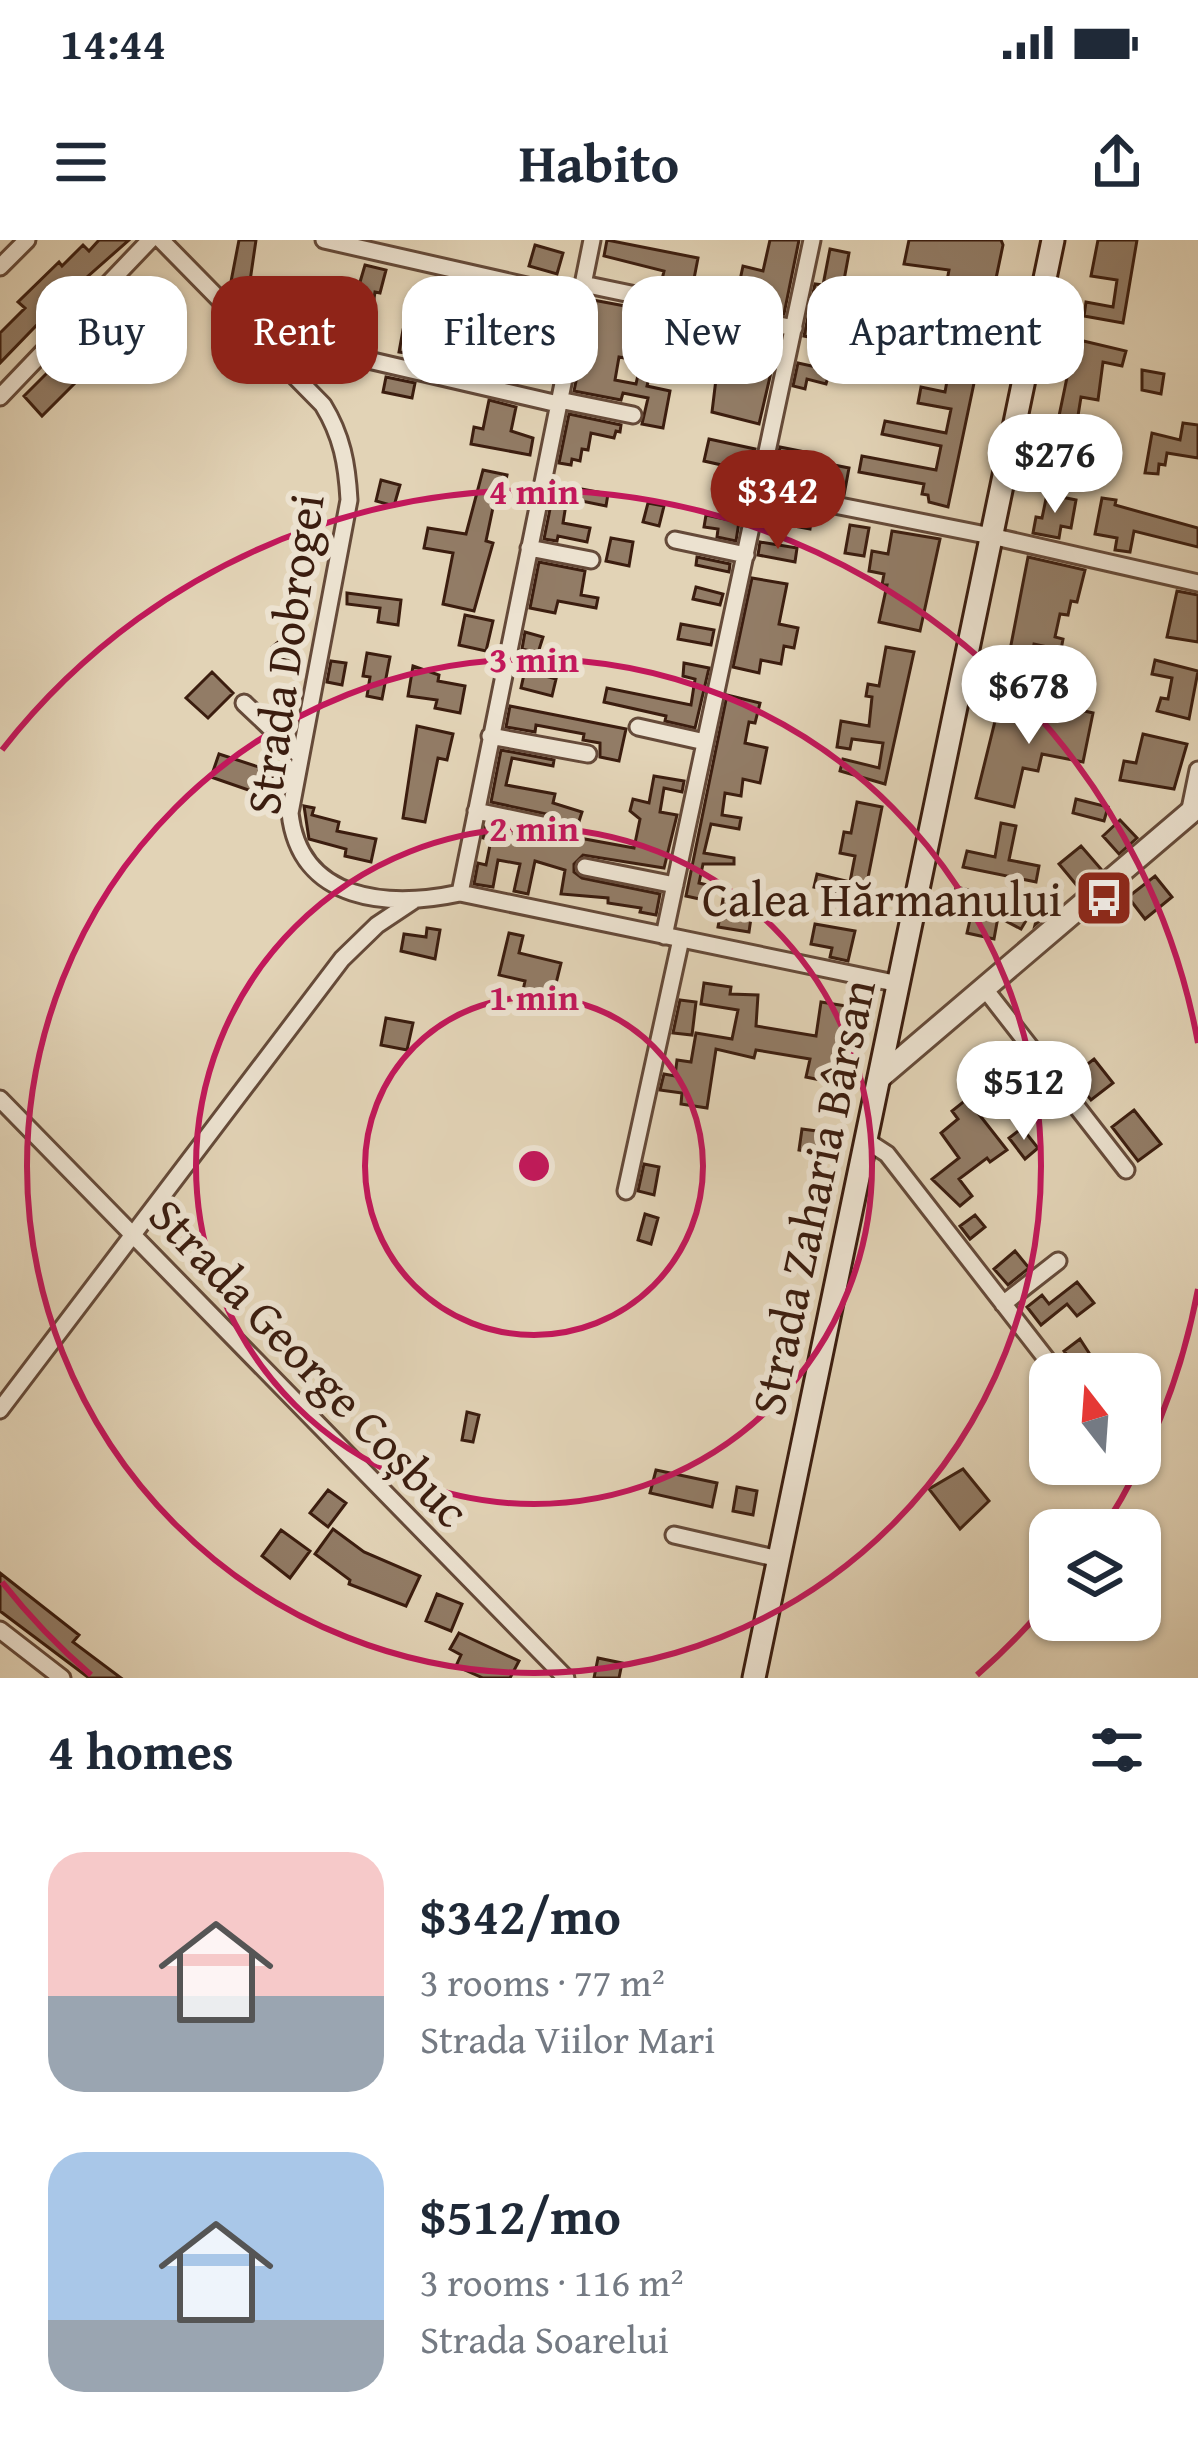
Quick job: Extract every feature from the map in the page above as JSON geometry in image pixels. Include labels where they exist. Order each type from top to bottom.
[{"type":"main road","name":"Strada Zaharia Bârsan","points":[[754,1678],[1053,240]]},
{"type":"main road","points":[[880,1077],[1193,810]]},
{"type":"street","points":[[0,267],[27,240]]},
{"type":"street","points":[[0,397],[150,240]]},
{"type":"street","name":"Strada Dobrogei","points":[[161,240],[211,291]]},
{"type":"street","points":[[324,240],[506,276]]},
{"type":"street","points":[[585,276],[592,240]]},
{"type":"street","points":[[626,1190],[672,938],[674,885],[812,240]]},
{"type":"street","points":[[598,294],[794,328]]},
{"type":"street","points":[[378,362],[633,415]]},
{"type":"street","name":"Strada Dobrogei","points":[[303,384],[323,404],[338,430],[349,500],[290,813],[292,832],[315,870],[334,887],[359,895],[412,901],[460,893],[899,984]]},
{"type":"street","points":[[460,893],[563,384]]},
{"type":"street","points":[[759,490],[1198,584]]},
{"type":"street","points":[[675,540],[746,556]]},
{"type":"street","points":[[529,548],[591,560]]},
{"type":"street","points":[[244,703],[300,756]]},
{"type":"street","points":[[638,727],[705,742]]},
{"type":"street","points":[[490,736],[588,754]]},
{"type":"street","points":[[1193,810],[1198,770]]},
{"type":"street","points":[[476,811],[552,827]]},
{"type":"street","points":[[585,868],[674,885]]},
{"type":"street","points":[[0,1410],[342,959],[377,925],[412,901]]},
{"type":"street","points":[[985,988],[1126,1170]]},
{"type":"street","name":"Strada George Coșbuc","points":[[0,1099],[566,1678]]},
{"type":"street","points":[[867,1141],[887,1154],[1042,1353]]},
{"type":"street","points":[[1003,1304],[1058,1262]]},
{"type":"street","points":[[674,1535],[779,1559]]},
{"type":"street","points":[[0,1630],[62,1678]]},
{"type":"building","points":[[99,240],[129,240],[88,276],[45,276],[83,245],[89,251]]},
{"type":"building","points":[[239,240],[256,240],[251,276],[232,276]]},
{"type":"building","points":[[607,240],[698,258],[695,276],[663,276],[664,271],[604,256]]},
{"type":"building","points":[[770,240],[799,240],[784,314],[783,276],[741,276],[743,266],[763,271]]},
{"type":"building","points":[[909,240],[1001,240],[1003,245],[996,276],[948,276],[949,270],[904,264]]},
{"type":"building","points":[[1098,240],[1137,240],[1123,323],[1084,316],[1086,302],[1113,307],[1117,280],[1091,276]]},
{"type":"building","points":[[535,245],[563,253],[557,274],[529,266]]},
{"type":"building","points":[[830,249],[849,253],[845,276],[825,276]]},
{"type":"building","points":[[365,265],[386,270],[380,293],[378,276],[362,276]]},
{"type":"building","points":[[36,284],[36,326],[0,363],[0,333],[25,308],[18,302]]},
{"type":"building","points":[[598,301],[622,305],[622,358],[615,380],[670,391],[663,428],[642,424],[648,398],[623,393],[621,400],[574,391],[575,384],[598,384]]},
{"type":"building","points":[[1084,341],[1126,351],[1122,366],[1103,362],[1098,400],[1081,397],[1077,422],[1107,427],[1103,482],[1048,469],[1066,384],[1084,384]]},
{"type":"building","points":[[798,363],[807,365],[805,389],[793,386]]},
{"type":"building","points":[[1142,370],[1164,374],[1161,394],[1142,390]]},
{"type":"building","points":[[386,377],[415,384],[412,398],[383,392]]},
{"type":"building","points":[[36,384],[74,384],[42,416],[24,396]]},
{"type":"building","points":[[715,384],[768,384],[759,424],[712,412]]},
{"type":"building","points":[[946,384],[974,384],[948,507],[929,502],[928,495],[922,494],[924,484],[859,472],[862,456],[936,470],[941,446],[882,434],[885,421],[946,433],[951,409],[918,403],[921,387],[945,392]]},
{"type":"building","points":[[489,400],[516,407],[511,431],[533,438],[530,455],[471,444],[474,427],[483,429]]},
{"type":"building","points":[[569,414],[621,425],[620,432],[614,438],[591,433],[580,461],[559,463]]},
{"type":"building","points":[[1183,423],[1198,425],[1198,458],[1167,453],[1158,474],[1145,473],[1152,433],[1180,440]]},
{"type":"building","points":[[709,439],[755,449],[745,495],[722,491],[726,466],[704,461]]},
{"type":"building","points":[[780,447],[849,468],[844,495],[773,481]]},
{"type":"building","points":[[483,470],[507,475],[502,499],[495,498],[486,541],[493,543],[474,611],[443,604],[453,553],[424,548],[428,528],[466,534]]},
{"type":"building","points":[[381,480],[400,485],[394,506],[376,501]]},
{"type":"building","points":[[555,484],[608,494],[606,506],[567,498],[563,523],[590,528],[587,542],[558,536],[557,541],[544,539]]},
{"type":"building","points":[[1047,494],[1076,500],[1071,528],[1061,526],[1059,538],[1033,533]]},
{"type":"building","points":[[1102,498],[1198,528],[1198,547],[1134,531],[1130,552],[1115,550],[1117,538],[1095,534]]},
{"type":"building","points":[[648,503],[664,506],[659,526],[643,522]]},
{"type":"building","points":[[769,508],[812,515],[810,529],[767,521]]},
{"type":"building","points":[[706,515],[739,522],[736,541],[717,537],[718,529],[704,527]]},
{"type":"building","points":[[850,525],[869,528],[864,556],[845,553]]},
{"type":"building","points":[[892,531],[940,539],[920,631],[879,622],[887,585],[882,585],[884,574],[869,571],[872,551],[888,554]]},
{"type":"building","points":[[611,538],[633,542],[629,566],[606,561]]},
{"type":"building","points":[[760,542],[797,548],[795,562],[758,555]]},
{"type":"building","points":[[697,557],[730,564],[729,572],[696,565]]},
{"type":"building","points":[[1028,557],[1085,570],[1077,602],[1071,601],[1068,615],[1060,614],[1055,637],[1063,639],[1061,650],[1034,644],[1028,670],[1083,682],[1080,698],[1004,681]]},
{"type":"building","points":[[539,562],[585,571],[581,595],[598,598],[596,608],[558,601],[555,613],[530,608]]},
{"type":"building","points":[[752,578],[787,584],[779,624],[798,628],[794,648],[784,646],[781,664],[761,660],[759,673],[733,667]]},
{"type":"building","points":[[696,587],[723,594],[720,605],[693,599]]},
{"type":"building","points":[[1177,591],[1198,595],[1198,642],[1167,637]]},
{"type":"building","points":[[347,593],[401,600],[398,625],[378,622],[380,608],[347,604]]},
{"type":"building","points":[[465,615],[493,621],[486,651],[459,645]]},
{"type":"building","points":[[681,624],[714,630],[711,645],[678,639]]},
{"type":"building","points":[[525,632],[543,637],[538,653],[522,649]]},
{"type":"building","points":[[283,638],[299,655],[290,665],[272,647]]},
{"type":"building","points":[[886,647],[914,652],[885,784],[840,771],[843,759],[879,768],[883,743],[852,739],[850,749],[837,747],[841,721],[869,726],[872,697],[866,696],[868,684],[879,686]]},
{"type":"building","points":[[367,653],[390,657],[382,699],[367,696],[370,677],[363,676]]},
{"type":"building","points":[[1155,660],[1198,671],[1189,719],[1157,711],[1161,698],[1168,699],[1172,678],[1152,674]]},
{"type":"building","points":[[331,661],[346,663],[342,685],[327,682]]},
{"type":"building","points":[[684,663],[709,668],[695,728],[604,702],[607,688],[691,705],[695,679],[683,676]]},
{"type":"building","points":[[413,666],[439,675],[438,681],[465,686],[460,713],[435,708],[437,700],[408,696]]},
{"type":"building","points":[[525,670],[556,679],[552,696],[521,688]]},
{"type":"building","points":[[212,672],[233,693],[208,718],[186,698]]},
{"type":"building","points":[[727,695],[760,703],[755,723],[749,722],[745,743],[767,748],[760,783],[743,779],[741,796],[725,793],[722,815],[741,818],[739,829],[711,824],[704,853],[734,858],[734,864],[703,864],[699,883],[708,885],[704,900],[686,896]]},
{"type":"building","points":[[1069,700],[1093,713],[1083,762],[1042,754],[1038,771],[1023,768],[1014,807],[976,798],[999,705],[1066,718]]},
{"type":"building","points":[[510,706],[626,729],[619,761],[600,757],[600,743],[583,740],[584,734],[536,725],[535,732],[506,727]]},
{"type":"building","points":[[417,726],[453,734],[447,760],[438,758],[425,822],[403,818]]},
{"type":"building","points":[[1143,734],[1187,744],[1174,789],[1120,780],[1124,761],[1136,763]]},
{"type":"building","points":[[501,750],[554,760],[553,766],[512,758],[506,785],[555,794],[553,803],[582,812],[574,837],[634,848],[640,819],[630,811],[633,799],[649,803],[654,776],[684,781],[682,792],[664,788],[660,812],[677,815],[664,868],[583,855],[574,864],[574,872],[582,878],[660,894],[656,915],[608,903],[608,898],[561,894],[565,870],[535,861],[528,894],[514,891],[520,864],[498,860],[493,887],[474,884],[478,863],[486,865],[491,840],[483,838],[486,825],[551,839],[564,828],[556,816],[491,802]]},
{"type":"building","points":[[219,754],[274,772],[266,796],[211,777]]},
{"type":"building","points":[[1076,799],[1108,807],[1104,821],[1073,813]]},
{"type":"building","points":[[857,802],[882,807],[864,898],[814,887],[817,874],[850,882],[855,856],[840,853],[844,832],[851,833]]},
{"type":"building","points":[[304,806],[314,808],[312,815],[339,822],[337,831],[376,839],[371,862],[309,839]]},
{"type":"building","points":[[1120,820],[1137,838],[1119,854],[1103,836]]},
{"type":"building","points":[[1001,823],[1016,826],[1009,860],[1039,866],[1036,882],[963,867],[967,851],[995,857]]},
{"type":"building","points":[[1081,846],[1101,869],[1079,888],[1059,864]]},
{"type":"building","points":[[1155,876],[1172,897],[1145,919],[1128,897]]},
{"type":"building","points":[[956,887],[1039,906],[1042,892],[1054,895],[1053,909],[1035,925],[1036,921],[1027,919],[1021,929],[998,917],[994,939],[967,933],[972,911],[952,907]]},
{"type":"building","points":[[723,899],[753,904],[749,932],[718,927]]},
{"type":"building","points":[[815,924],[855,931],[848,961],[830,957],[832,948],[811,944]]},
{"type":"building","points":[[427,928],[440,930],[435,959],[401,951],[404,934],[426,937]]},
{"type":"building","points":[[509,933],[523,936],[519,953],[561,963],[549,1012],[520,1005],[525,981],[499,975]]},
{"type":"building","points":[[704,983],[731,987],[730,994],[758,995],[756,1026],[816,1036],[821,1002],[846,1006],[830,1082],[806,1077],[810,1059],[756,1050],[754,1058],[716,1049],[707,1108],[681,1104],[682,1093],[660,1090],[664,1074],[675,1076],[677,1060],[691,1062],[696,1033],[732,1039],[738,1010],[701,1004]]},
{"type":"building","points":[[680,1000],[696,1002],[692,1035],[673,1033]]},
{"type":"building","points":[[386,1018],[413,1023],[407,1050],[381,1045]]},
{"type":"building","points":[[1094,1059],[1113,1083],[1091,1100],[1072,1076]]},
{"type":"building","points":[[967,1099],[1007,1150],[959,1179],[972,1196],[960,1206],[932,1179],[959,1158],[941,1133],[958,1119],[952,1111]]},
{"type":"building","points":[[1134,1110],[1161,1144],[1138,1161],[1112,1127]]},
{"type":"building","points":[[1022,1128],[1038,1148],[1025,1159],[1009,1138]]},
{"type":"building","points":[[802,1129],[832,1133],[829,1155],[799,1150]]},
{"type":"building","points":[[644,1164],[659,1167],[654,1195],[638,1191]]},
{"type":"building","points":[[645,1214],[658,1218],[651,1244],[638,1240]]},
{"type":"building","points":[[975,1215],[985,1227],[970,1239],[960,1226]]},
{"type":"building","points":[[1015,1251],[1029,1268],[1008,1285],[994,1269]]},
{"type":"building","points":[[1077,1282],[1094,1303],[1077,1316],[1067,1304],[1041,1325],[1027,1307],[1042,1295],[1049,1304]]},
{"type":"building","points":[[1080,1339],[1089,1353],[1065,1353]]},
{"type":"building","points":[[467,1412],[479,1415],[473,1442],[462,1440]]},
{"type":"building","points":[[963,1469],[989,1501],[960,1529],[929,1489]]},
{"type":"building","points":[[656,1470],[717,1483],[712,1507],[650,1493]]},
{"type":"building","points":[[737,1487],[757,1491],[753,1515],[733,1511]]},
{"type":"building","points":[[328,1490],[346,1503],[328,1527],[310,1513]]},
{"type":"building","points":[[333,1529],[364,1552],[420,1576],[406,1606],[349,1584],[350,1580],[315,1554]]},
{"type":"building","points":[[281,1530],[310,1551],[290,1578],[262,1556]]},
{"type":"building","points":[[0,1573],[79,1635],[73,1642],[121,1678],[89,1678],[0,1611]]},
{"type":"building","points":[[437,1594],[462,1604],[451,1631],[426,1621]]},
{"type":"building","points":[[459,1633],[519,1661],[510,1678],[483,1678],[456,1666],[461,1655],[450,1649]]},
{"type":"building","points":[[598,1658],[622,1663],[619,1678],[594,1678]]},
{"type":"place","name":"Calea Hărmanului","points":[[1104,898]]}]
